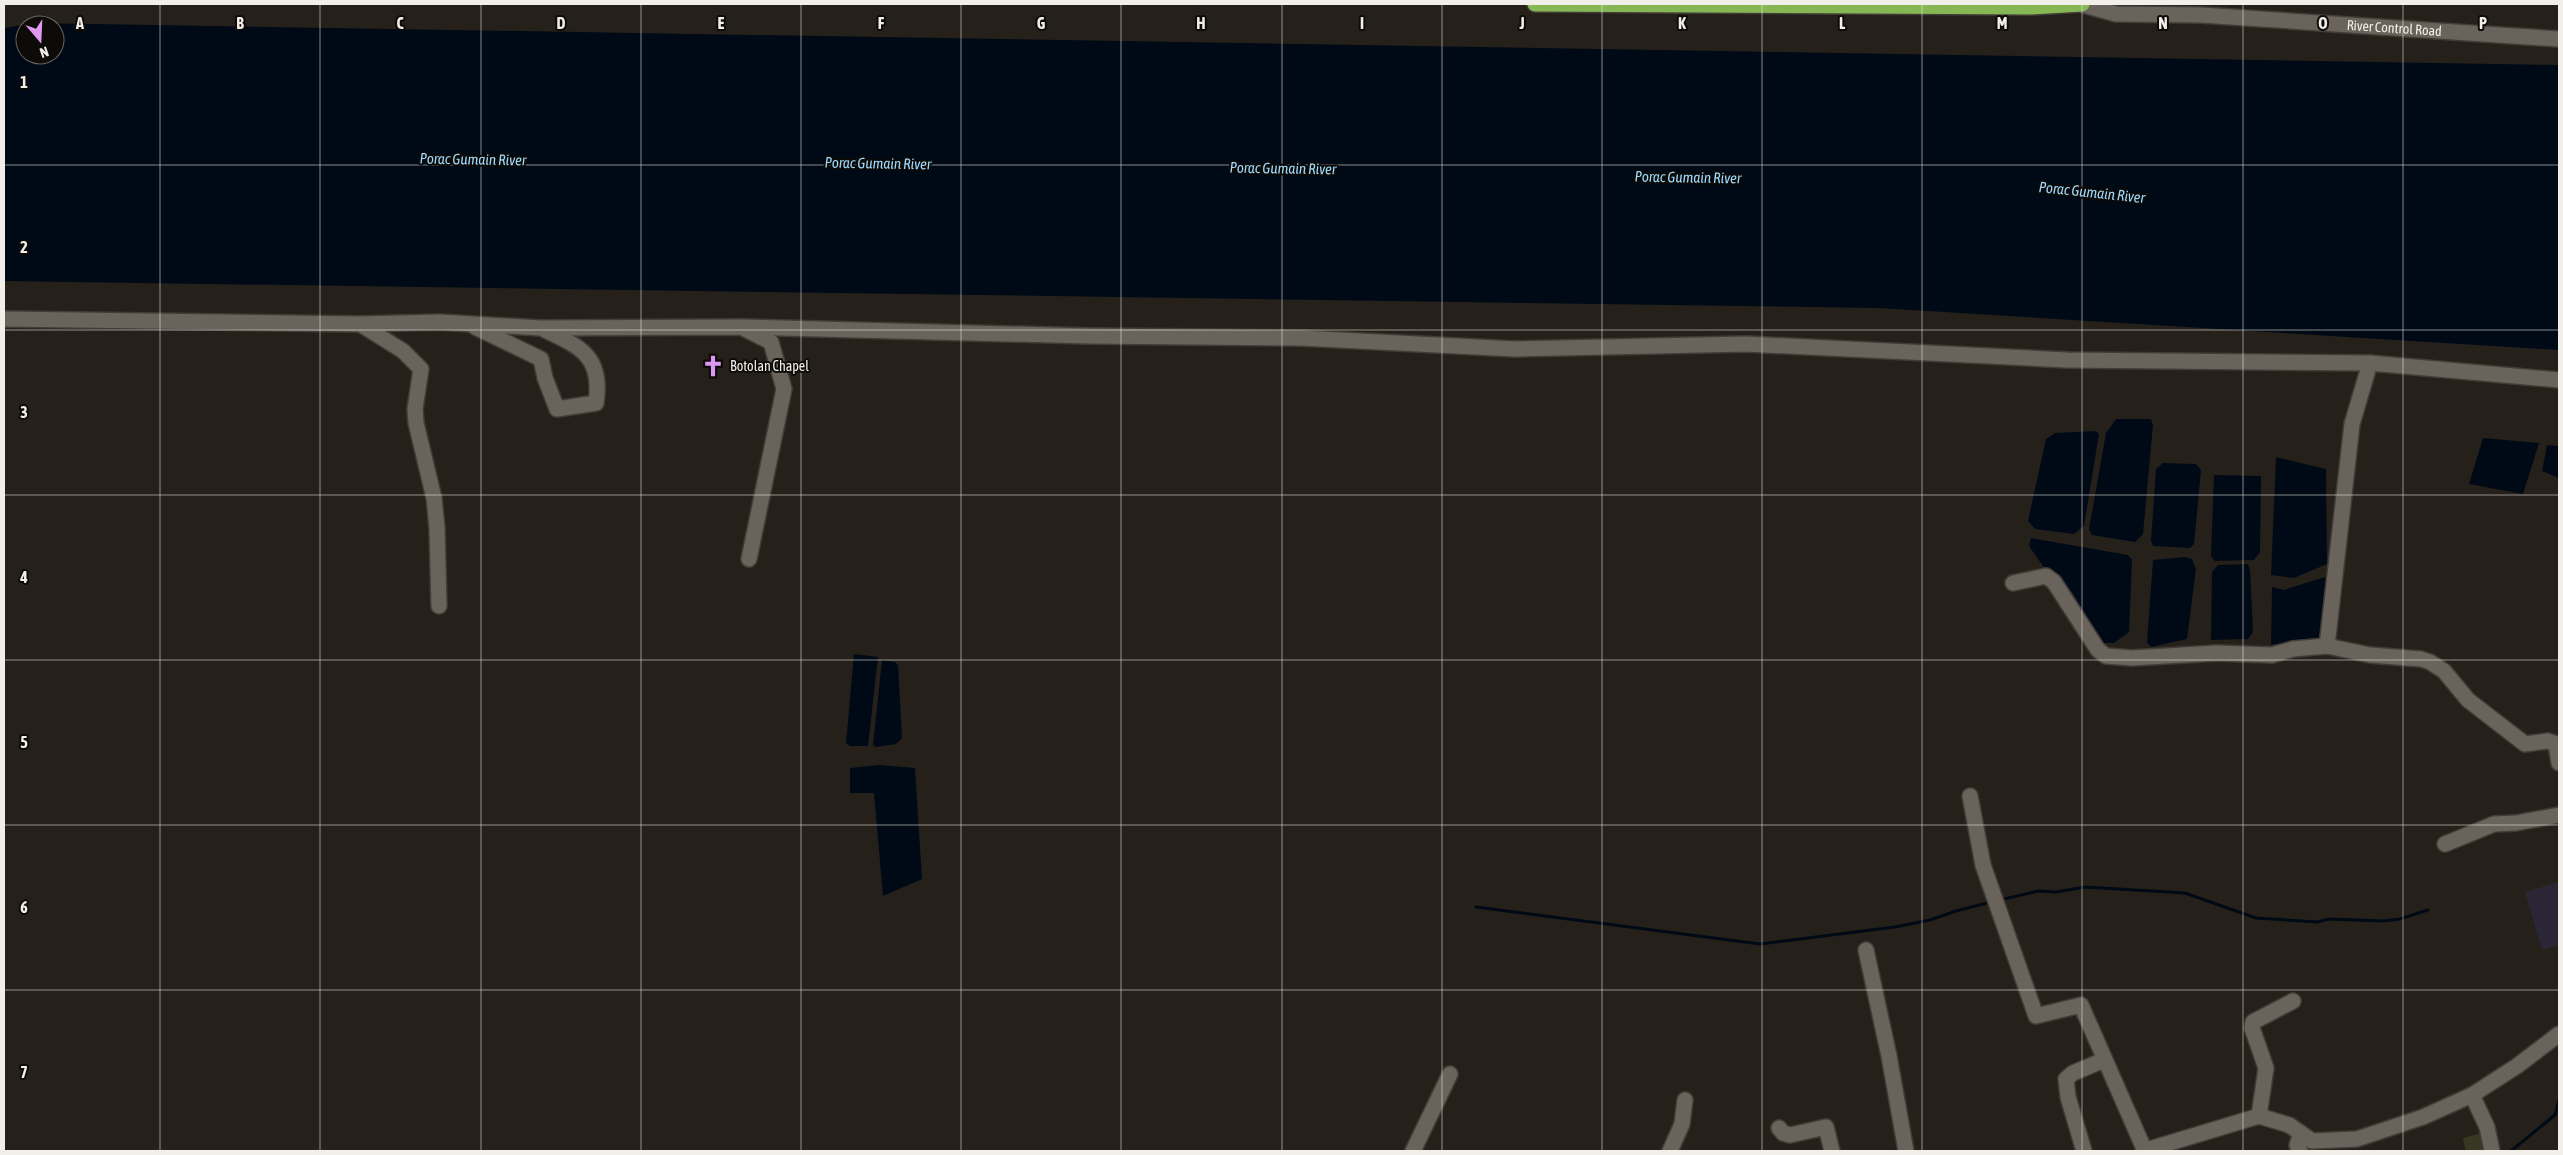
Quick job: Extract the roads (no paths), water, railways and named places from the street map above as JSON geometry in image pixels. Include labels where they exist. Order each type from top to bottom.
[{"type":"highway","points":[[1535,4],[2021,7],[2081,4]]},
{"type":"street","name":"River Control Road","points":[[2081,4],[2116,14],[2201,15],[2559,39]]},
{"type":"street","points":[[4,319],[360,324],[438,322],[540,328],[742,327],[1089,336],[1301,338],[1515,349],[1746,344],[2067,360],[2370,363],[2559,380]]},
{"type":"street","points":[[360,324],[403,351],[421,369],[415,409],[416,423],[434,498],[439,606]]},
{"type":"street","points":[[472,325],[541,359],[545,378],[557,409],[596,403],[598,387],[594,366],[578,346],[540,328]]},
{"type":"street","points":[[742,327],[771,342],[784,389],[749,559]]},
{"type":"street","points":[[2327,646],[2352,424],[2370,363]]},
{"type":"street","points":[[2013,583],[2046,576],[2054,582],[2098,650],[2106,656],[2132,658],[2217,653],[2272,655],[2293,649],[2327,646],[2370,655],[2430,662],[2444,671],[2468,700],[2526,744],[2548,741],[2556,744],[2559,763]]},
{"type":"street","points":[[1970,796],[1983,865],[2036,1016],[2081,1005],[2144,1151],[2190,1144],[2259,1116],[2289,1125],[2312,1141],[2364,1144],[2472,1095],[2517,1066],[2559,1034]]},
{"type":"street","points":[[2445,844],[2494,824],[2516,823],[2559,815]]},
{"type":"street","points":[[1866,950],[1889,1056],[1906,1151]]},
{"type":"street","points":[[2259,1116],[2266,1068],[2252,1028],[2253,1022],[2294,1002]]},
{"type":"street","points":[[2084,1151],[2068,1098],[2066,1079],[2073,1073],[2104,1060]]},
{"type":"street","points":[[1413,1151],[1450,1074]]},
{"type":"street","points":[[2472,1095],[2486,1127],[2492,1151]]},
{"type":"street","points":[[1670,1151],[1682,1124],[1686,1100]]},
{"type":"street","points":[[1779,1128],[1783,1133],[1790,1135],[1826,1127],[1832,1151]]},
{"type":"street","points":[[2300,1151],[2297,1145],[2301,1133]]},
{"type":"water","name":"Porac Gumain River","points":[[65,23],[2559,65],[2559,350],[1878,308],[4,281],[4,28],[15,26],[15,65],[65,65]]},
{"type":"water","points":[[2116,419],[2151,419],[2153,425],[2143,534],[2135,542],[2092,535],[2089,529],[2106,433]]},
{"type":"water","points":[[2096,431],[2099,434],[2084,526],[2074,534],[2035,529],[2028,521],[2046,439],[2055,433]]},
{"type":"water","points":[[2483,438],[2539,443],[2523,494],[2469,484]]},
{"type":"water","points":[[2547,445],[2559,446],[2559,478],[2542,471]]},
{"type":"water","points":[[2276,457],[2326,469],[2327,564],[2294,578],[2271,575]]},
{"type":"water","points":[[2163,463],[2196,464],[2201,470],[2194,544],[2190,548],[2153,546],[2151,541],[2156,469]]},
{"type":"water","points":[[2214,475],[2261,476],[2260,552],[2254,560],[2215,561],[2211,556]]},
{"type":"water","points":[[2031,538],[2128,555],[2132,560],[2129,632],[2114,643],[2103,643],[2071,591],[2045,569],[2029,546]]},
{"type":"water","points":[[2185,557],[2192,559],[2196,569],[2187,639],[2151,647],[2147,642],[2153,560]]},
{"type":"water","points":[[2248,564],[2250,570],[2253,632],[2248,639],[2211,640],[2212,572],[2218,565]]},
{"type":"water","points":[[2328,576],[2323,638],[2271,645],[2272,587],[2284,590]]},
{"type":"water","points":[[854,654],[878,657],[868,746],[850,746],[846,743]]},
{"type":"water","points":[[882,660],[895,662],[898,665],[902,738],[896,744],[876,747],[873,745]]},
{"type":"water","points":[[879,765],[915,768],[922,879],[883,896],[874,793],[850,793],[850,768]]},
{"type":"waterway","points":[[2000,900],[2038,891],[2056,892],[2085,887],[2185,893],[2256,918],[2317,922],[2329,919],[2383,921],[2400,919],[2428,910]]},
{"type":"waterway","points":[[1476,907],[1760,944],[1895,927],[1930,920],[1991,902]]},
{"type":"waterway","points":[[2511,1151],[2555,1115],[2559,1100]]},
{"type":"place","name":"Botolan Chapel","points":[[713,366]]}]
